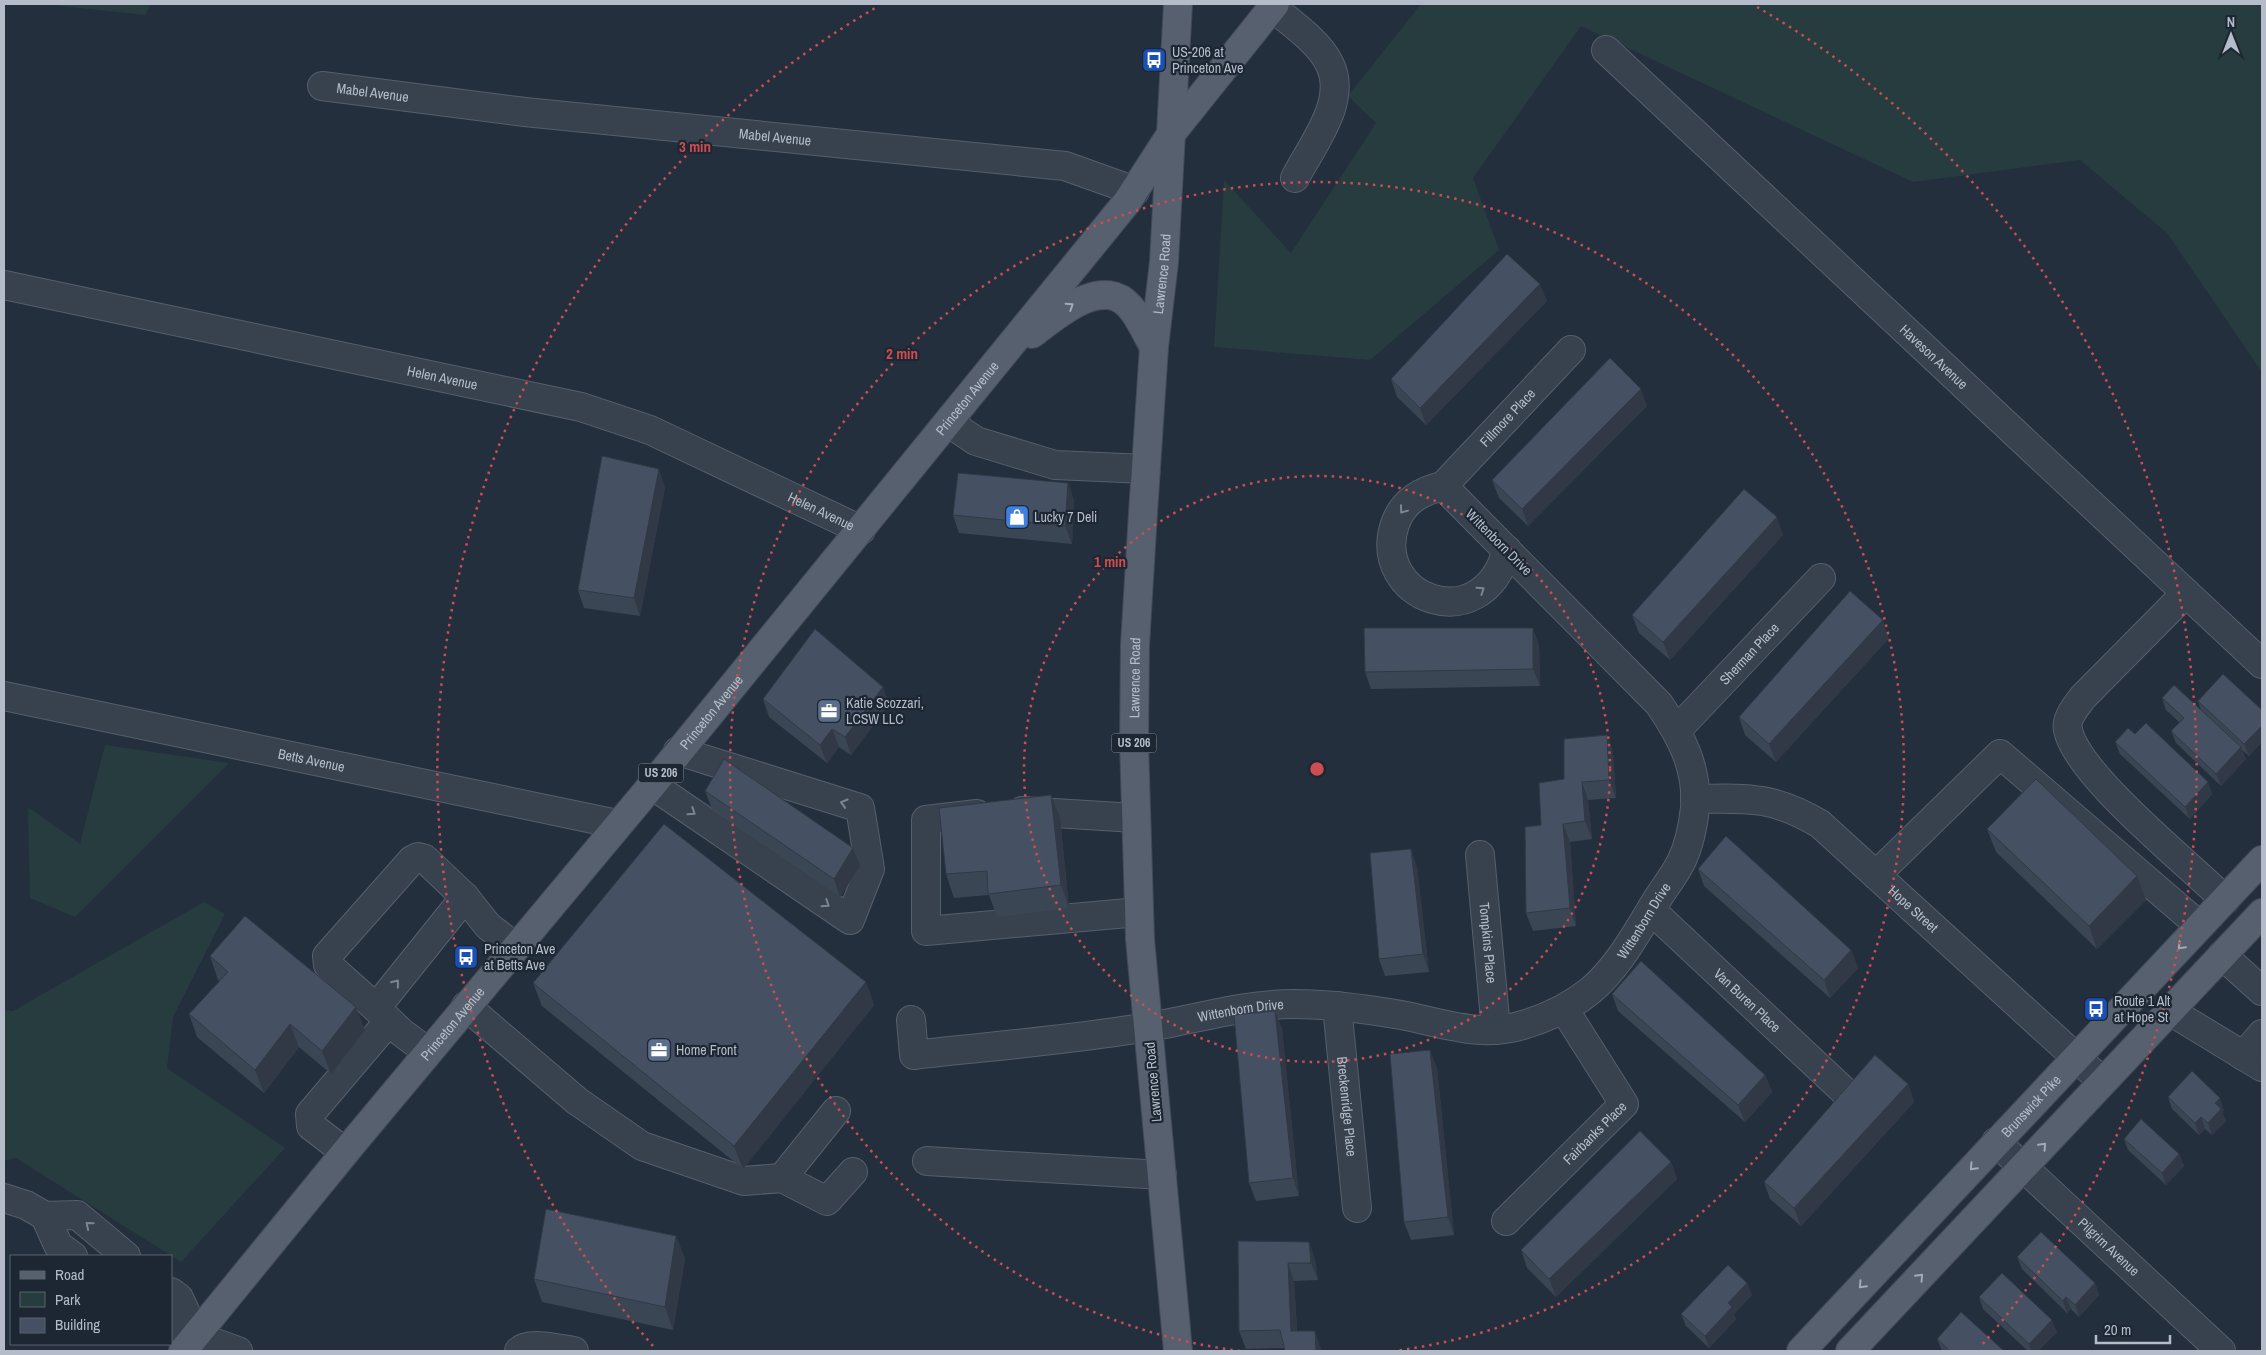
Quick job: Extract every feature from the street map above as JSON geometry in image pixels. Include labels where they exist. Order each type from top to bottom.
[{"type":"main road","name":"Lawrence Road","points":[[1178,4],[1164,262],[1154,347],[1146,469],[1136,645],[1134,743],[1139,912],[1178,1351]]},
{"type":"main road","name":"Princeton Avenue","points":[[183,1338],[345,1152],[617,824],[652,785],[861,530],[1134,191],[1171,134],[1274,5]]},
{"type":"main road","points":[[1002,355],[1065,309],[1078,301],[1096,295],[1122,300],[1130,306],[1154,347]]},
{"type":"main road","name":"Brunswick Pike","points":[[1801,1351],[2262,860]]},
{"type":"main road","points":[[1850,1351],[2262,913]]},
{"type":"street","points":[[1274,5],[1310,40],[1330,63],[1337,89],[1334,106],[1294,178]]},
{"type":"street","name":"Haveson Avenue","points":[[1606,50],[2262,664]]},
{"type":"street","name":"Mabel Avenue","points":[[322,86],[525,112],[1065,166],[1134,191]]},
{"type":"street","name":"Helen Avenue","points":[[4,285],[581,407],[650,430],[861,530]]},
{"type":"street","name":"Fillmore Place","points":[[1443,486],[1571,350]]},
{"type":"street","points":[[951,418],[961,431],[976,441],[1055,464],[1146,469]]},
{"type":"street","points":[[1443,486],[1426,490],[1410,500],[1398,516],[1392,534],[1392,554],[1399,573],[1411,588],[1426,597],[1442,601],[1461,600],[1479,594],[1493,582],[1503,566],[1507,550]]},
{"type":"street","name":"Wittenborn Drive","points":[[910,1020],[914,1055],[1148,1027],[1236,1009],[1291,1004],[1337,1006],[1402,1015],[1457,1029],[1496,1030],[1525,1025],[1564,1009],[1590,991],[1613,968],[1681,862],[1690,837],[1695,799],[1693,773],[1685,746],[1677,730],[1659,704],[1443,486]]},
{"type":"street","name":"Sherman Place","points":[[1677,730],[1821,578]]},
{"type":"street","points":[[2186,593],[2083,697],[2072,711],[2067,728],[2074,750],[2094,776],[2225,900]]},
{"type":"street","name":"Betts Avenue","points":[[4,696],[617,824]]},
{"type":"street","points":[[652,785],[850,920],[870,869],[860,808],[678,751]]},
{"type":"street","points":[[1876,875],[2000,754],[2200,926]]},
{"type":"street","name":"Hope Street","points":[[1695,799],[1767,800],[1796,809],[1820,824],[2103,1082]]},
{"type":"street","points":[[1135,818],[1011,811],[926,820],[926,931],[1139,912]]},
{"type":"street","name":"Tompkins Place","points":[[1480,855],[1496,1030]]},
{"type":"street","points":[[428,1052],[382,1015],[328,965],[327,956],[412,860],[418,857],[425,859],[465,897],[488,926],[515,946]]},
{"type":"street","points":[[345,1152],[311,1126],[310,1114],[465,897]]},
{"type":"street","name":"Van Buren Place","points":[[1651,910],[1844,1091]]},
{"type":"street","points":[[2222,956],[2262,991]]},
{"type":"street","points":[[466,1006],[577,1101],[642,1146],[744,1181],[782,1178],[827,1201],[853,1172]]},
{"type":"street","name":"Breckenridge Place","points":[[1337,1006],[1357,1208]]},
{"type":"street","name":"Fairbanks Place","points":[[1506,1221],[1624,1104],[1564,1009]]},
{"type":"street","points":[[2170,1011],[2253,1061],[2262,1034]]},
{"type":"street","points":[[782,1178],[836,1111]]},
{"type":"street","name":"Pilgrim Avenue","points":[[1996,1142],[2221,1351]]},
{"type":"street","points":[[927,1161],[1162,1175]]},
{"type":"street","points":[[4,1198],[26,1205],[45,1216],[77,1215],[125,1255]]},
{"type":"street","points":[[45,1216],[58,1245],[71,1255]]},
{"type":"street","points":[[172,1293],[179,1298],[183,1338],[238,1351]]},
{"type":"street","points":[[518,1351],[526,1347],[549,1347],[574,1351]]},
{"type":"green space","points":[[43,4],[151,4],[145,15]]},
{"type":"green space","points":[[1421,4],[2262,4],[2262,372],[2167,233],[2080,160],[1913,182],[1581,26],[1473,178],[1499,250],[1370,360],[1214,347],[1224,180],[1291,253],[1376,123],[1348,96]]},
{"type":"green space","points":[[105,745],[229,763],[75,917],[30,898],[28,807],[80,844]]},
{"type":"green space","points":[[204,902],[225,914],[173,1017],[167,1068],[285,1148],[181,1262],[16,1158],[4,1161],[4,1010],[13,1011]]},
{"type":"building","points":[[1507,254],[1540,284],[1420,408],[1391,379]]},
{"type":"building","points":[[1610,358],[1641,389],[1522,509],[1492,480]]},
{"type":"building","points":[[602,456],[659,469],[634,598],[578,590]]},
{"type":"building","points":[[958,473],[1068,483],[1065,526],[953,515]]},
{"type":"building","points":[[1744,489],[1777,517],[1663,642],[1632,615]]},
{"type":"building","points":[[1850,591],[1883,620],[1769,744],[1739,717]]},
{"type":"building","points":[[1364,628],[1533,628],[1533,669],[1365,672]]},
{"type":"building","name":"Katie Scozzari, LCSW LLC","points":[[815,629],[883,687],[845,737],[832,729],[820,745],[763,699]]},
{"type":"building","points":[[2223,674],[2262,710],[2262,726],[2244,744],[2198,701]]},
{"type":"building","points":[[2174,685],[2241,747],[2216,774],[2171,731],[2184,718],[2162,698]]},
{"type":"building","points":[[2146,723],[2208,782],[2185,807],[2115,742],[2128,728],[2135,734]]},
{"type":"building","points":[[1607,735],[1609,780],[1582,782],[1585,821],[1563,824],[1570,908],[1526,913],[1525,827],[1541,825],[1539,783],[1564,779],[1564,739]]},
{"type":"building","points":[[724,759],[853,848],[834,879],[705,791]]},
{"type":"building","points":[[2036,779],[2137,876],[2089,926],[1987,829]]},
{"type":"building","points":[[1051,795],[1061,885],[988,894],[987,871],[946,874],[939,808]]},
{"type":"building","points":[[664,824],[866,982],[734,1146],[533,983]]},
{"type":"building","points":[[1726,836],[1851,950],[1824,980],[1698,869]]},
{"type":"building","points":[[1411,849],[1423,954],[1379,959],[1370,853]]},
{"type":"building","points":[[245,916],[356,1007],[322,1051],[290,1024],[255,1070],[189,1014],[228,972],[210,956]]},
{"type":"building","points":[[1641,961],[1765,1075],[1738,1105],[1612,994]]},
{"type":"building","points":[[1275,1011],[1293,1178],[1249,1183],[1234,1015]]},
{"type":"building","points":[[1430,1050],[1448,1217],[1404,1222],[1390,1054]]},
{"type":"building","points":[[1875,1055],[1908,1084],[1794,1208],[1764,1182]]},
{"type":"building","points":[[2192,1071],[2220,1098],[2215,1103],[2221,1109],[2208,1123],[2201,1117],[2195,1123],[2168,1097]]},
{"type":"building","points":[[2141,1119],[2179,1154],[2162,1173],[2124,1139]]},
{"type":"building","points":[[1640,1131],[1671,1162],[1549,1279],[1521,1250]]},
{"type":"building","points":[[546,1209],[676,1236],[665,1307],[534,1279]]},
{"type":"building","points":[[2041,1232],[2095,1283],[2075,1305],[2066,1297],[2063,1301],[2017,1257]]},
{"type":"building","points":[[1238,1241],[1309,1242],[1311,1263],[1288,1263],[1291,1331],[1315,1331],[1316,1351],[1285,1351],[1280,1330],[1239,1331]]},
{"type":"building","points":[[1728,1265],[1747,1283],[1728,1303],[1732,1307],[1705,1336],[1681,1314]]},
{"type":"building","points":[[2002,1273],[2052,1320],[2029,1344],[1979,1297]]},
{"type":"building","points":[[1961,1312],[2004,1351],[1950,1351],[1937,1339]]},
{"type":"place","name":"US-206 at Princeton Ave","points":[[1154,60]]},
{"type":"place","name":"Lucky 7 Deli","points":[[1017,517]]},
{"type":"place","name":"Katie Scozzari, LCSW LLC","points":[[829,711]]},
{"type":"place","name":"Princeton Ave at Betts Ave","points":[[466,957]]},
{"type":"place","name":"Route 1 Alt at Hope St","points":[[2096,1009]]},
{"type":"place","name":"Home Front","points":[[659,1050]]}]
